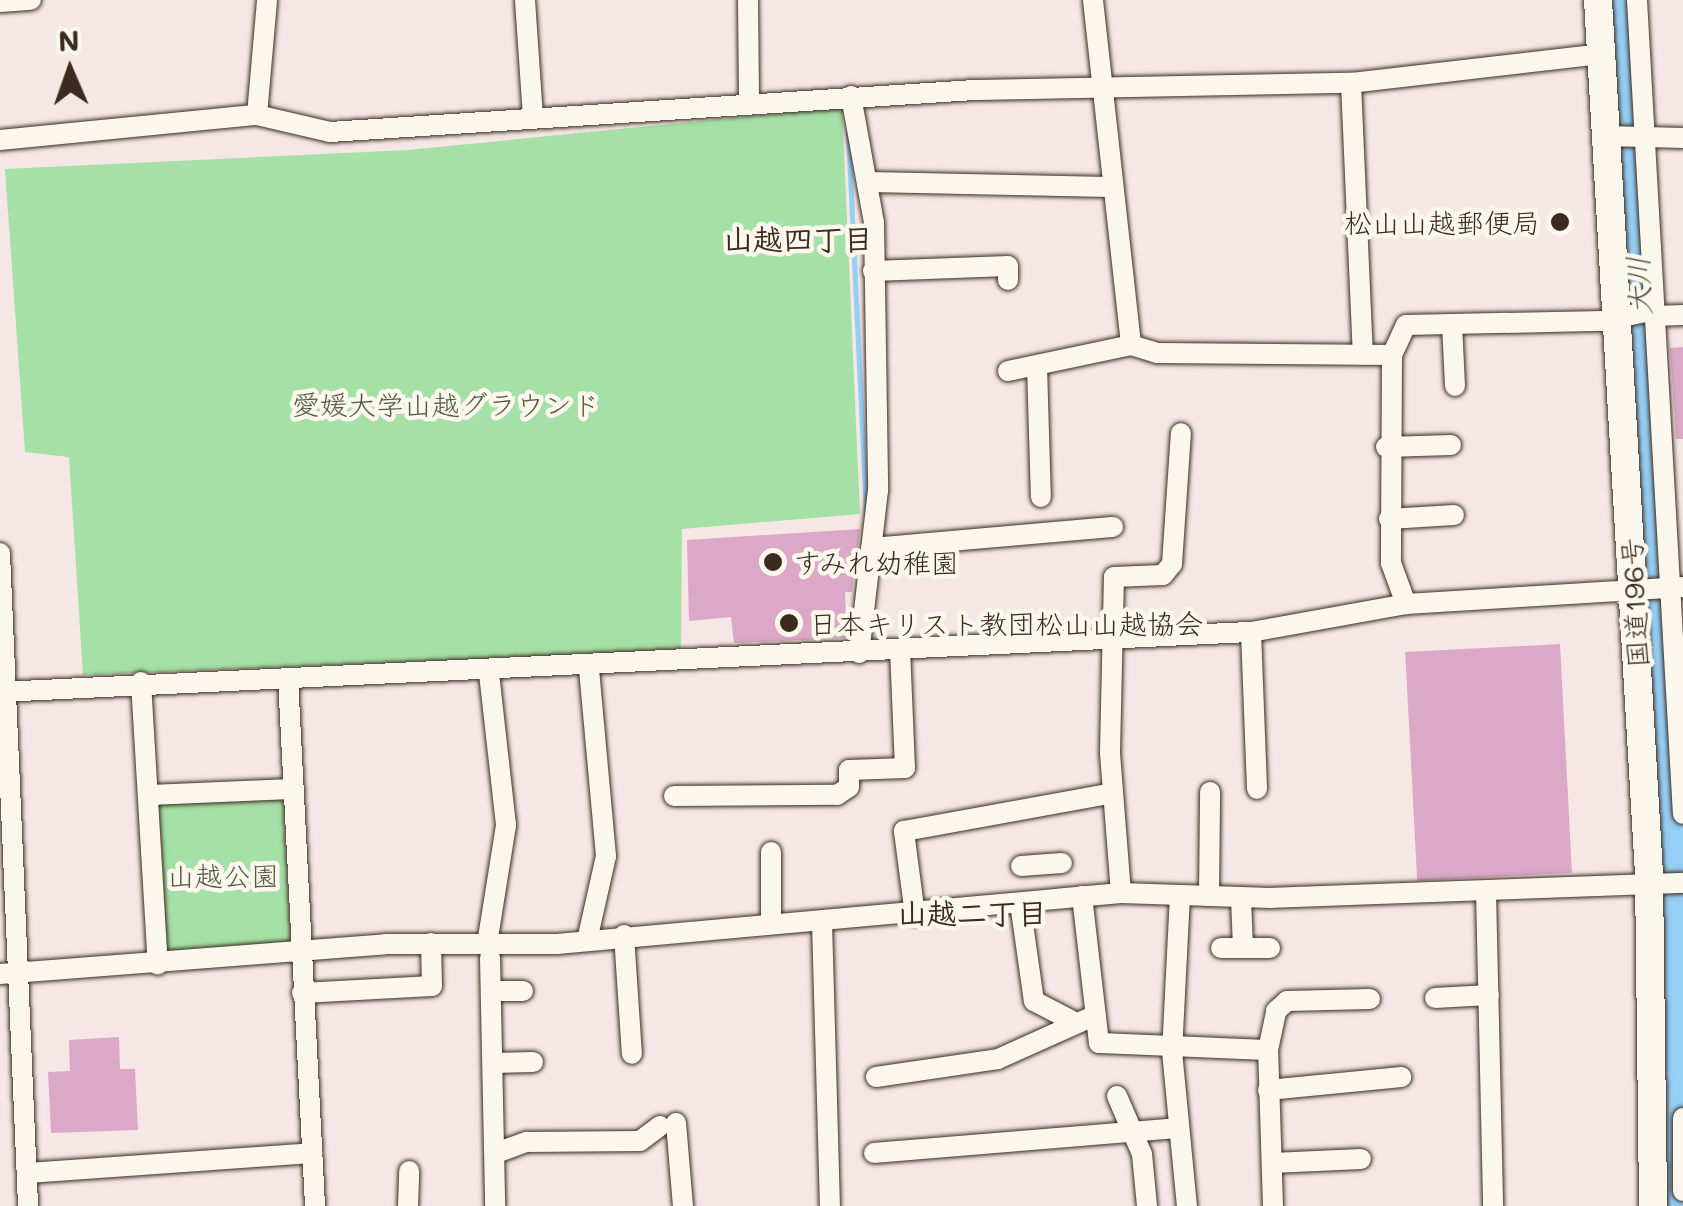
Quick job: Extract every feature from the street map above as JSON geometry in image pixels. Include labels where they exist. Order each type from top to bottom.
[{"type":"highway","name":"国道196号","points":[[1598,0],[1601,54],[1630,135],[1659,589],[1670,883],[1665,1202]]},
{"type":"street","points":[[0,2],[31,0]]},
{"type":"street","points":[[257,116],[267,0]]},
{"type":"street","points":[[525,0],[534,117]]},
{"type":"street","points":[[748,0],[750,103]]},
{"type":"street","points":[[1093,0],[1131,345]]},
{"type":"street","points":[[1636,0],[1630,135],[1659,589],[1662,740],[1682,782],[1683,814]]},
{"type":"street","points":[[0,140],[257,116],[330,132],[851,96],[1105,84],[1351,82],[1601,54]]},
{"type":"street","points":[[1351,82],[1363,355]]},
{"type":"street","points":[[851,96],[867,182],[873,271],[871,548],[860,653]]},
{"type":"street","points":[[1630,135],[1683,138]]},
{"type":"street","points":[[867,182],[1112,187]]},
{"type":"street","points":[[873,271],[1008,266],[1008,280]]},
{"type":"street","points":[[1406,604],[1389,519],[1386,448],[1392,355],[1406,325],[1641,312],[1683,314]]},
{"type":"street","points":[[1452,324],[1455,386]]},
{"type":"street","points":[[1008,371],[1131,345],[1157,353],[1392,355]]},
{"type":"street","points":[[1037,366],[1040,497]]},
{"type":"street","points":[[1121,893],[1113,793],[1114,577],[1163,576],[1172,564],[1181,433]]},
{"type":"street","points":[[1386,448],[1451,445]]},
{"type":"street","points":[[1389,519],[1454,516]]},
{"type":"street","points":[[871,548],[1113,527]]},
{"type":"street","points":[[0,552],[10,974],[28,1206]]},
{"type":"street","points":[[3,692],[141,682],[588,670],[1252,632],[1406,604],[1659,589]]},
{"type":"street","points":[[1252,632],[1257,789]]},
{"type":"street","points":[[674,796],[837,794],[849,787],[850,770],[904,768],[900,651]]},
{"type":"street","points":[[588,670],[606,856],[588,936]]},
{"type":"street","points":[[489,674],[506,825],[488,951],[495,1206]]},
{"type":"street","points":[[288,678],[315,1206]]},
{"type":"street","points":[[141,682],[158,964]]},
{"type":"street","points":[[148,796],[292,789]]},
{"type":"street","points":[[1209,896],[1210,792]]},
{"type":"street","points":[[915,915],[904,831],[1113,793]]},
{"type":"street","points":[[771,921],[772,852]]},
{"type":"street","points":[[1042,900],[1030,865],[1062,864]]},
{"type":"street","points":[[10,974],[431,943],[488,951],[588,936],[771,921],[822,922],[915,915],[1121,893],[1241,898],[1670,883]]},
{"type":"street","points":[[1486,892],[1494,1206]]},
{"type":"street","points":[[1180,895],[1172,1051],[1187,1206]]},
{"type":"street","points":[[1082,896],[1086,1019],[1099,1043],[1172,1051],[1268,1050]]},
{"type":"street","points":[[1241,898],[1232,948],[1270,948]]},
{"type":"street","points":[[1020,903],[1034,1001],[1086,1019]]},
{"type":"street","points":[[822,922],[830,1206]]},
{"type":"street","points":[[624,935],[632,1054]]},
{"type":"street","points":[[302,993],[432,986],[431,943]]},
{"type":"street","points":[[491,991],[523,991]]},
{"type":"street","points":[[1435,998],[1488,996]]},
{"type":"street","points":[[1274,1206],[1268,1050],[1281,1003],[1370,998]]},
{"type":"street","points":[[876,1077],[998,1058],[1086,1019]]},
{"type":"street","points":[[494,1063],[533,1062]]},
{"type":"street","points":[[1268,1090],[1402,1078]]},
{"type":"street","points":[[1117,1096],[1130,1129],[1146,1206]]},
{"type":"street","points":[[1665,1202],[1683,1118]]},
{"type":"street","points":[[496,1153],[528,1142],[630,1148],[668,1125],[683,1206]]},
{"type":"street","points":[[874,1153],[1130,1129],[1180,1128]]},
{"type":"street","points":[[27,1173],[312,1152]]},
{"type":"street","points":[[1272,1163],[1361,1159]]},
{"type":"street","points":[[408,1206],[409,1171]]},
{"type":"green space","name":"愛媛大学山越グラウンド","points":[[842,107],[860,514],[682,529],[681,651],[83,675],[69,457],[25,452],[5,169],[408,150]]},
{"type":"green space","name":"山越公園","points":[[283,795],[291,950],[162,957],[154,802]]},
{"type":"building","points":[[1683,347],[1683,439],[1676,439],[1670,348]]},
{"type":"building","name":"すみれ幼稚園","points":[[860,529],[852,592],[845,592],[847,638],[734,643],[731,617],[689,621],[687,540]]},
{"type":"building","points":[[1560,644],[1572,873],[1417,881],[1405,652]]},
{"type":"building","points":[[119,1037],[120,1069],[135,1069],[138,1130],[51,1133],[48,1072],[70,1071],[69,1040]]},
{"type":"waterway","name":"大川","points":[[1622,0],[1654,573]]},
{"type":"waterway","points":[[848,132],[866,516]]},
{"type":"waterway","name":"大川","points":[[1657,607],[1673,852],[1672,1206]]},
{"type":"place","name":"松山山越郵便局","points":[[1560,222]]},
{"type":"place","name":"すみれ幼稚園","points":[[773,562]]},
{"type":"place","name":"日本キリスト教団松山山越協会","points":[[789,623]]},
{"type":"district","name":"山越四丁目","points":[[798,238]]},
{"type":"district","name":"山越二丁目","points":[[972,912]]}]
